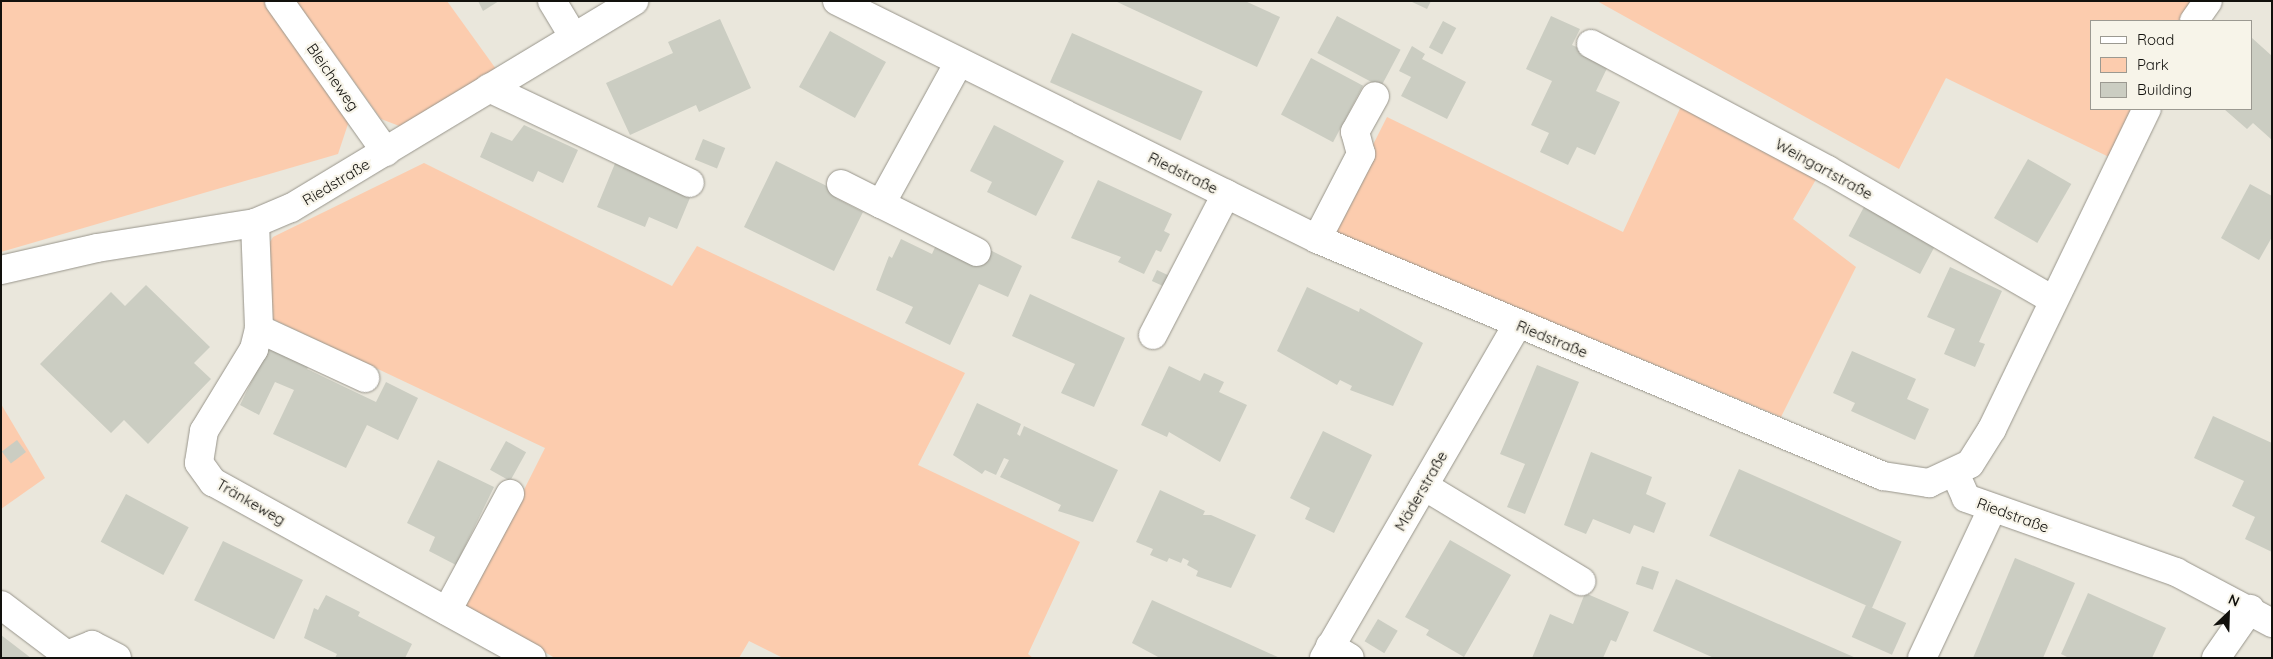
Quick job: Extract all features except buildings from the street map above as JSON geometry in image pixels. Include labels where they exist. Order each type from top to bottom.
[{"type":"street","name":"Bleicheweg","points":[[279,1],[386,152]]},
{"type":"street","points":[[552,1],[573,36]]},
{"type":"street","name":"Riedstraße","points":[[1,270],[97,248],[254,223],[299,204],[573,36],[634,1]]},
{"type":"street","name":"Riedstraße","points":[[837,1],[1317,239],[1517,325],[1883,476],[1929,483],[1955,472],[1966,498],[1992,509],[2176,572],[2261,616]]},
{"type":"street","points":[[2195,20],[2208,1]]},
{"type":"street","name":"Weingartstraße","points":[[1592,44],[1828,170],[2053,300]]},
{"type":"street","points":[[882,204],[959,62]]},
{"type":"street","points":[[489,88],[690,183]]},
{"type":"street","points":[[1317,239],[1361,154],[1355,132],[1375,96]]},
{"type":"street","points":[[1955,472],[1970,464],[1992,429],[2147,110]]},
{"type":"street","points":[[841,184],[977,252]]},
{"type":"street","points":[[1153,335],[1226,194]]},
{"type":"street","name":"Tränkeweg","points":[[254,223],[259,329],[254,349],[204,431],[199,463],[213,482],[532,658]]},
{"type":"street","name":"Mäderstraße","points":[[1335,654],[1424,486],[1517,325]]},
{"type":"street","points":[[259,329],[365,378]]},
{"type":"street","points":[[1424,486],[1581,582]]},
{"type":"street","points":[[447,611],[510,494]]},
{"type":"street","points":[[1922,658],[1992,509]]},
{"type":"street","points":[[1,605],[66,656],[92,645],[117,658]]},
{"type":"street","points":[[2216,658],[2261,616]]},
{"type":"green space","points":[[1,1],[268,1],[350,118],[338,154],[1,252]]},
{"type":"green space","points":[[296,1],[447,1],[496,69],[402,127],[381,119]]},
{"type":"green space","points":[[1597,1],[2190,1],[2180,20],[2090,20],[2090,110],[2133,110],[2109,157],[1946,78],[1899,169]]},
{"type":"green space","points":[[1683,102],[1818,176],[1793,219],[1856,267],[1781,417],[1330,230],[1387,117],[1623,232]]},
{"type":"green space","points":[[424,163],[672,286],[697,246],[965,373],[918,465],[1080,542],[1028,654],[1033,658],[783,658],[749,641],[739,658],[555,658],[465,607],[545,448],[268,317],[265,250],[273,237]]},
{"type":"green space","points":[[1,404],[45,478],[1,509]]}]
